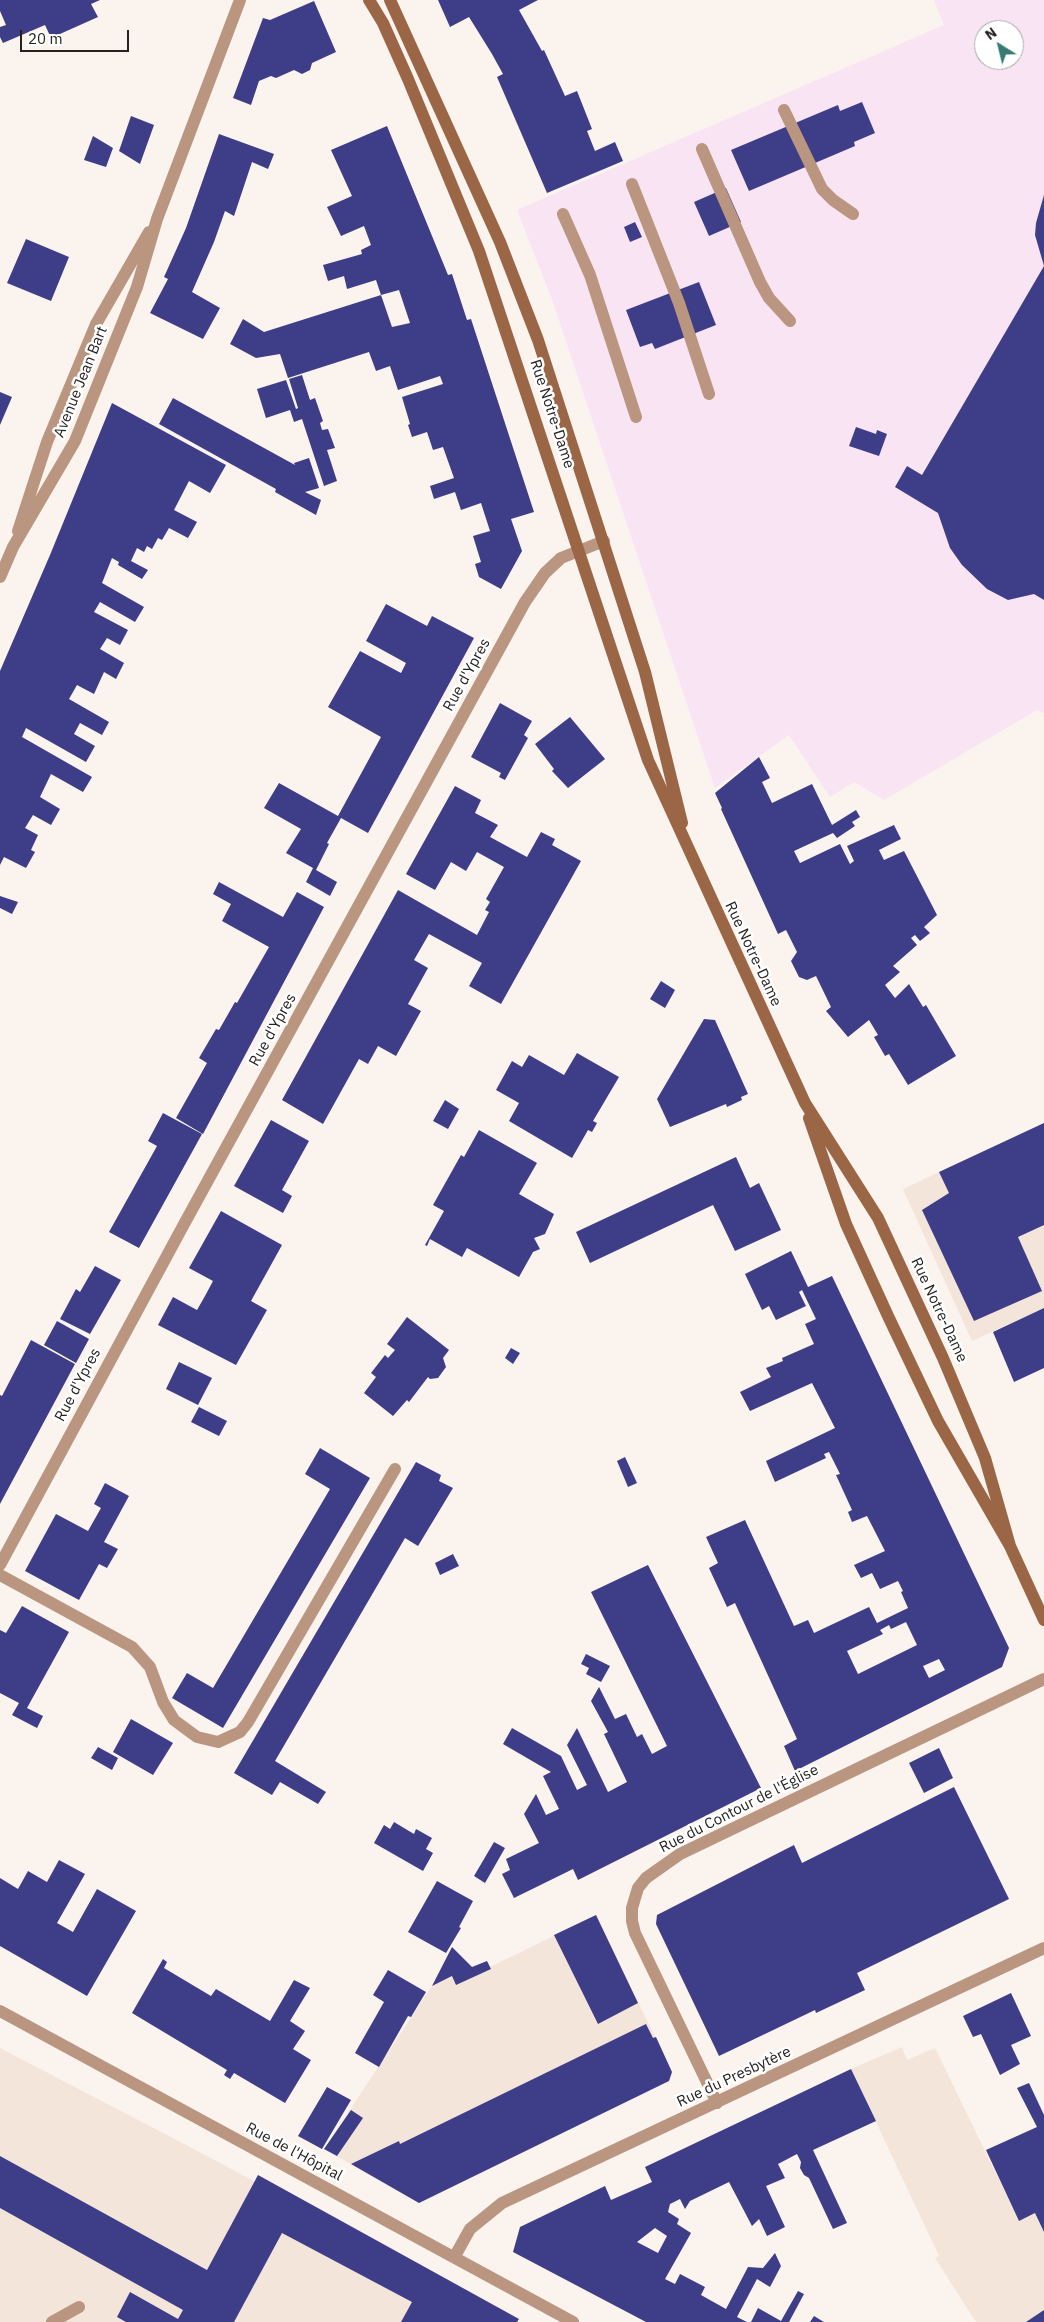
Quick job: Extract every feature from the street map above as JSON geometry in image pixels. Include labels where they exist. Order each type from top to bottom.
[{"type":"main road","name":"Rue Notre-Dame","points":[[369,0],[383,23],[404,71],[470,228],[499,307],[638,735],[712,905],[804,1103],[826,1169],[860,1256],[938,1421],[1010,1546],[1044,1620]]},
{"type":"main road","name":"Rue Notre-Dame","points":[[390,0],[475,186],[520,291],[548,368],[653,697],[687,845]]},
{"type":"main road","name":"Rue Notre-Dame","points":[[804,1103],[864,1194],[890,1241],[976,1433],[1010,1546]]},
{"type":"street","name":"Avenue Jean Bart","points":[[13,547],[76,441],[137,287],[157,219],[240,0]]},
{"type":"street","points":[[784,110],[822,189],[833,200],[853,214]]},
{"type":"street","points":[[702,149],[760,282],[769,298],[790,321]]},
{"type":"street","points":[[632,184],[679,303],[709,394]]},
{"type":"street","points":[[564,214],[590,275],[636,418]]},
{"type":"street","name":"Avenue Jean Bart","points":[[0,577],[13,547],[39,463],[96,324],[119,281],[157,219]]},
{"type":"street","name":"Rue d'Ypres","points":[[0,1565],[183,1226],[526,602],[538,582],[552,565],[579,550],[604,541]]},
{"type":"street","points":[[0,1575],[132,1648],[150,1667],[162,1702],[174,1720],[197,1737],[218,1742],[240,1732],[248,1722],[395,1469]]},
{"type":"street","name":"Rue du Contour de l'Église","points":[[717,2103],[635,1933],[632,1921],[632,1908],[634,1897],[642,1883],[656,1870],[680,1854],[1044,1679]]},
{"type":"street","name":"Rue du Presbytère","points":[[455,2256],[470,2229],[502,2203],[1044,1948]]},
{"type":"street","name":"Rue de l'Hôpital","points":[[0,2011],[225,2134],[455,2256],[573,2322]]},
{"type":"street","points":[[52,2322],[79,2307]]},
{"type":"shaded area","points":[[934,0],[1044,0],[1044,713],[1037,710],[884,800],[854,782],[830,797],[789,735],[715,788],[553,302],[517,210],[944,25]]},
{"type":"shaded area","points":[[1044,1123],[1044,1308],[972,1341],[903,1189]]},
{"type":"shaded area","points":[[596,1915],[672,2072],[669,2081],[419,2203],[324,2149],[432,1986],[487,1961],[490,1967]]},
{"type":"shaded area","points":[[902,2047],[907,2060],[935,2048],[1019,2221],[1044,2209],[1044,2322],[976,2322],[935,2258],[939,2256],[851,2069]]},
{"type":"shaded area","points":[[0,2048],[211,2158],[516,2322],[0,2322]]},
{"type":"building","points":[[0,0],[100,0],[91,4],[98,17],[51,38],[45,25],[3,43],[0,37],[0,27],[6,25],[0,11]]},
{"type":"building","points":[[438,0],[538,0],[519,10],[542,51],[544,50],[565,96],[577,91],[592,129],[587,131],[595,151],[615,142],[623,161],[547,193],[497,77],[503,74],[492,54],[469,17],[450,27]]},
{"type":"building","points":[[314,1],[336,52],[312,63],[310,70],[302,74],[294,70],[276,78],[271,76],[259,81],[251,105],[233,98],[263,18],[270,20]]},
{"type":"building","points":[[862,102],[875,133],[854,142],[855,146],[749,191],[731,150],[838,105],[840,111]]},
{"type":"building","points":[[131,116],[154,125],[140,164],[119,151]]},
{"type":"building","points":[[387,126],[448,275],[452,274],[467,320],[471,319],[534,512],[511,519],[522,551],[501,589],[479,577],[475,564],[481,562],[473,536],[490,531],[481,503],[461,510],[455,492],[434,499],[430,486],[454,478],[443,447],[433,450],[427,432],[412,437],[408,425],[410,424],[402,397],[443,384],[440,376],[398,390],[390,366],[376,371],[369,352],[288,378],[280,354],[256,358],[230,344],[243,319],[264,332],[381,295],[376,280],[347,289],[344,276],[328,281],[323,265],[362,254],[361,250],[371,245],[364,226],[341,236],[327,207],[352,196],[331,150]],"holes":[[[399,290],[410,323],[392,327],[381,295]]]},
{"type":"building","points":[[219,134],[274,154],[268,169],[252,162],[234,216],[225,211],[214,242],[192,292],[220,308],[203,339],[150,313],[168,279],[164,277],[186,228]]},
{"type":"building","points":[[93,136],[113,148],[106,167],[84,160]]},
{"type":"building","points":[[726,188],[741,222],[709,236],[694,202]]},
{"type":"building","points":[[1044,195],[1044,266],[1035,235],[1036,223]]},
{"type":"building","points":[[635,222],[642,237],[630,242],[624,227]]},
{"type":"building","points":[[26,239],[69,257],[51,301],[7,283]]},
{"type":"building","points":[[1044,266],[1044,600],[1034,594],[1008,600],[987,589],[962,565],[950,548],[938,513],[895,487],[907,466],[922,475]]},
{"type":"building","points":[[699,282],[716,325],[655,349],[652,343],[640,347],[626,310]]},
{"type":"building","points":[[302,375],[310,400],[315,398],[323,421],[320,423],[322,430],[328,429],[335,448],[327,450],[337,481],[324,486],[302,419],[294,422],[290,410],[266,418],[257,389],[286,380],[296,409],[298,408],[289,379]]},
{"type":"building","points":[[0,392],[12,397],[0,425]]},
{"type":"building","points":[[173,398],[295,465],[294,463],[309,458],[319,488],[305,492],[321,500],[316,515],[275,492],[276,489],[159,424]]},
{"type":"building","points":[[112,403],[226,465],[210,493],[189,481],[174,510],[197,522],[188,538],[169,528],[162,540],[158,538],[152,549],[147,546],[144,552],[137,548],[131,561],[148,570],[142,579],[118,565],[119,562],[112,558],[102,583],[144,607],[135,622],[100,602],[94,612],[128,630],[120,645],[107,638],[100,649],[124,663],[116,679],[104,672],[94,694],[77,685],[69,699],[109,722],[102,735],[80,723],[74,734],[95,746],[86,762],[26,728],[22,737],[92,777],[83,792],[51,774],[40,797],[60,809],[51,825],[33,815],[25,828],[38,835],[31,850],[35,852],[26,868],[4,857],[0,865],[0,671]]},
{"type":"building","points":[[856,427],[876,434],[877,430],[887,434],[879,456],[849,446]]},
{"type":"building","points":[[386,604],[427,626],[432,616],[474,638],[368,833],[341,818],[327,843],[329,844],[316,870],[337,882],[330,896],[306,882],[313,868],[286,853],[301,829],[264,808],[279,783],[338,816],[381,737],[328,707],[360,651],[401,673],[406,663],[366,641]]},
{"type":"building","points":[[500,703],[532,721],[524,735],[528,738],[505,780],[499,777],[501,773],[471,757]]},
{"type":"building","points":[[570,717],[605,759],[568,788],[552,771],[554,769],[535,744]]},
{"type":"building","points":[[759,757],[770,778],[762,782],[772,803],[812,784],[832,825],[856,810],[860,817],[852,822],[855,826],[837,838],[833,833],[794,851],[800,863],[840,844],[850,864],[854,861],[847,846],[894,825],[901,839],[879,850],[884,860],[904,851],[937,915],[924,927],[930,933],[920,941],[915,935],[911,938],[917,945],[893,966],[900,972],[885,985],[895,998],[909,984],[923,1007],[926,1005],[956,1056],[908,1085],[889,1054],[885,1056],[874,1037],[878,1035],[869,1020],[848,1037],[826,1011],[831,1007],[816,976],[807,980],[799,977],[791,961],[797,952],[786,930],[778,934],[721,809],[715,793]]},
{"type":"building","points":[[455,786],[481,800],[475,813],[498,825],[490,837],[527,857],[541,832],[555,839],[552,845],[581,861],[501,1004],[469,986],[482,963],[429,934],[414,960],[428,968],[408,1004],[421,1011],[396,1056],[378,1046],[368,1064],[359,1059],[323,1124],[282,1100],[398,890],[477,935],[489,912],[485,910],[490,902],[486,899],[504,867],[477,852],[466,871],[451,862],[435,890],[406,874]]},
{"type":"building","points":[[219,882],[283,917],[297,892],[324,907],[203,1134],[176,1118],[207,1063],[199,1058],[216,1029],[219,1030],[235,1002],[237,1003],[269,947],[222,921],[231,904],[213,894]]},
{"type":"building","points":[[0,896],[18,902],[12,914],[0,908]]},
{"type":"building","points":[[661,981],[675,990],[665,1008],[650,999]]},
{"type":"building","points":[[704,1019],[715,1020],[748,1094],[741,1097],[742,1100],[727,1107],[726,1104],[670,1127],[657,1099]]},
{"type":"building","points":[[577,1053],[619,1077],[593,1121],[597,1123],[592,1132],[588,1130],[572,1158],[509,1121],[519,1103],[496,1090],[512,1061],[522,1067],[529,1055],[564,1075]]},
{"type":"building","points":[[445,1100],[459,1109],[448,1129],[433,1121]]},
{"type":"building","points":[[163,1113],[202,1134],[139,1248],[109,1232],[157,1146],[148,1141]]},
{"type":"building","points":[[271,1120],[309,1141],[282,1190],[292,1196],[283,1213],[234,1186]]},
{"type":"building","points":[[1044,1123],[1044,1225],[1018,1237],[1042,1291],[974,1321],[922,1210],[949,1193],[939,1172]]},
{"type":"building","points":[[479,1130],[537,1163],[519,1194],[554,1214],[545,1234],[534,1238],[540,1249],[533,1252],[519,1277],[467,1248],[462,1257],[430,1239],[427,1246],[425,1245],[444,1211],[433,1205],[461,1155],[464,1157]]},
{"type":"building","points":[[736,1157],[750,1188],[759,1183],[781,1230],[735,1251],[713,1205],[590,1263],[576,1232]]},
{"type":"building","points":[[221,1211],[282,1245],[251,1301],[267,1310],[236,1365],[158,1325],[173,1297],[197,1310],[205,1296],[213,1281],[189,1268]]},
{"type":"building","points":[[791,1251],[808,1287],[832,1276],[1009,1648],[1002,1667],[795,1771],[784,1746],[797,1739],[735,1603],[727,1607],[709,1568],[718,1563],[706,1537],[745,1520],[794,1626],[808,1620],[814,1633],[869,1607],[877,1623],[908,1608],[898,1581],[880,1589],[872,1573],[861,1578],[854,1565],[885,1551],[867,1516],[852,1522],[848,1512],[852,1510],[836,1475],[840,1474],[829,1452],[824,1454],[826,1458],[775,1482],[766,1461],[835,1428],[812,1383],[750,1411],[740,1392],[771,1377],[766,1368],[783,1361],[782,1358],[814,1344],[805,1324],[816,1319],[802,1290],[799,1292],[806,1306],[776,1320],[769,1306],[762,1310],[745,1274]],"holes":[[[906,1622],[917,1645],[858,1674],[847,1651],[883,1634],[880,1630],[889,1625],[891,1629]],[[939,1659],[945,1670],[929,1678],[923,1666]]]},
{"type":"building","points":[[95,1266],[121,1280],[90,1334],[60,1319],[76,1289],[80,1292]]},
{"type":"building","points":[[1044,1308],[1044,1368],[1014,1382],[993,1332]]},
{"type":"building","points":[[407,1317],[449,1350],[443,1358],[446,1367],[438,1378],[430,1379],[428,1377],[409,1402],[407,1400],[393,1416],[364,1393],[376,1377],[371,1373],[385,1355],[388,1358],[395,1350],[387,1344]]},
{"type":"building","points":[[57,1321],[89,1339],[76,1363],[44,1345]]},
{"type":"building","points":[[31,1340],[75,1364],[0,1504],[0,1395],[2,1396]]},
{"type":"building","points":[[511,1348],[520,1353],[513,1364],[505,1358]]},
{"type":"building","points":[[179,1362],[212,1378],[198,1405],[166,1389]]},
{"type":"building","points":[[199,1407],[227,1421],[219,1436],[191,1422]]},
{"type":"building","points":[[320,1448],[370,1478],[223,1728],[172,1698],[187,1673],[213,1688],[330,1489],[305,1474]]},
{"type":"building","points":[[625,1457],[637,1483],[628,1487],[617,1461]]},
{"type":"building","points":[[416,1462],[441,1475],[439,1481],[453,1488],[418,1546],[405,1538],[275,1761],[326,1792],[318,1804],[280,1782],[272,1795],[234,1773]]},
{"type":"building","points":[[105,1483],[129,1496],[104,1542],[118,1549],[107,1568],[99,1564],[79,1600],[25,1571],[56,1514],[88,1531],[101,1508],[94,1504]]},
{"type":"building","points":[[453,1554],[459,1566],[440,1575],[435,1563]]},
{"type":"building","points":[[648,1565],[761,1788],[578,1880],[573,1869],[514,1898],[502,1874],[510,1870],[506,1859],[539,1843],[524,1814],[536,1794],[546,1815],[559,1809],[543,1776],[551,1772],[503,1744],[512,1728],[561,1756],[577,1790],[587,1785],[567,1745],[577,1728],[608,1792],[627,1782],[604,1734],[608,1732],[591,1701],[599,1687],[615,1719],[626,1714],[637,1737],[642,1734],[652,1754],[667,1746],[591,1592]]},
{"type":"building","points":[[22,1606],[69,1632],[27,1708],[43,1716],[37,1728],[12,1715],[19,1703],[0,1693],[0,1630],[6,1633]]},
{"type":"building","points":[[586,1654],[610,1666],[601,1682],[586,1674],[589,1668],[581,1664]]},
{"type":"building","points":[[131,1719],[173,1743],[153,1775],[113,1752]]},
{"type":"building","points":[[98,1747],[118,1758],[112,1770],[91,1758]]},
{"type":"building","points":[[939,1748],[953,1778],[924,1793],[909,1763]]},
{"type":"building","points":[[954,1787],[1009,1899],[857,1973],[865,1990],[816,2013],[815,2010],[719,2056],[656,1924],[657,1915],[794,1845],[802,1863]]},
{"type":"building","points":[[394,1822],[414,1834],[416,1829],[432,1838],[426,1849],[433,1853],[423,1871],[374,1843],[384,1825],[390,1829]]},
{"type":"building","points":[[494,1842],[505,1848],[485,1883],[474,1876]]},
{"type":"building","points":[[59,1860],[85,1874],[57,1923],[73,1932],[97,1889],[136,1911],[87,1996],[0,1946],[0,1878],[18,1889],[28,1871],[47,1882]]},
{"type":"building","points":[[437,1881],[473,1901],[459,1927],[461,1928],[446,1953],[408,1932]]},
{"type":"building","points":[[596,1915],[638,2003],[598,2024],[554,1935]]},
{"type":"building","points":[[452,1947],[472,1967],[487,1961],[491,1969],[456,1985],[452,1976],[432,1986]]},
{"type":"building","points":[[163,1959],[167,1962],[164,1968],[211,1996],[216,1989],[270,2021],[294,1980],[310,1988],[290,2021],[305,2031],[293,2049],[311,2060],[285,2103],[234,2073],[230,2079],[224,2075],[227,2070],[132,2013]]},
{"type":"building","points":[[388,1970],[426,1992],[411,2017],[408,2016],[379,2067],[355,2053],[384,2002],[373,1995]]},
{"type":"building","points":[[1011,1993],[1031,2036],[1011,2045],[1020,2064],[1000,2075],[981,2034],[973,2037],[963,2016]]},
{"type":"building","points":[[646,2024],[653,2038],[656,2037],[672,2072],[669,2081],[419,2203],[351,2164],[399,2141],[400,2144]]},
{"type":"building","points":[[851,2069],[876,2121],[813,2150],[847,2223],[833,2229],[809,2178],[804,2175],[800,2168],[801,2162],[797,2154],[778,2164],[785,2178],[766,2186],[785,2227],[767,2236],[759,2219],[752,2226],[729,2182],[690,2201],[685,2209],[680,2199],[670,2204],[668,2212],[679,2219],[677,2224],[691,2233],[665,2279],[675,2284],[680,2274],[705,2287],[701,2295],[726,2309],[748,2267],[763,2268],[775,2253],[781,2266],[770,2287],[757,2279],[737,2317],[747,2322],[646,2322],[513,2252],[520,2227],[605,2186],[611,2200],[652,2182],[645,2167]],"holes":[[[655,2228],[667,2236],[658,2253],[637,2242]]]},
{"type":"building","points":[[1029,2083],[1044,2115],[1044,2232],[1035,2213],[1019,2221],[986,2150],[1037,2127],[1017,2088]]},
{"type":"building","points":[[327,2087],[351,2100],[322,2149],[298,2136]]},
{"type":"building","points":[[351,2110],[363,2118],[337,2156],[324,2149]]},
{"type":"building","points":[[0,2156],[207,2270],[258,2175],[519,2319],[517,2322],[401,2322],[412,2302],[282,2233],[234,2322],[126,2322],[117,2317],[130,2292],[178,2319],[183,2310],[0,2208]]},
{"type":"building","points":[[798,2291],[804,2294],[789,2322],[751,2322],[758,2308],[781,2321]]},
{"type":"building","points":[[1044,2310],[1044,2322],[1026,2322]]},
{"type":"building","points":[[814,2316],[824,2322],[810,2322]]}]
